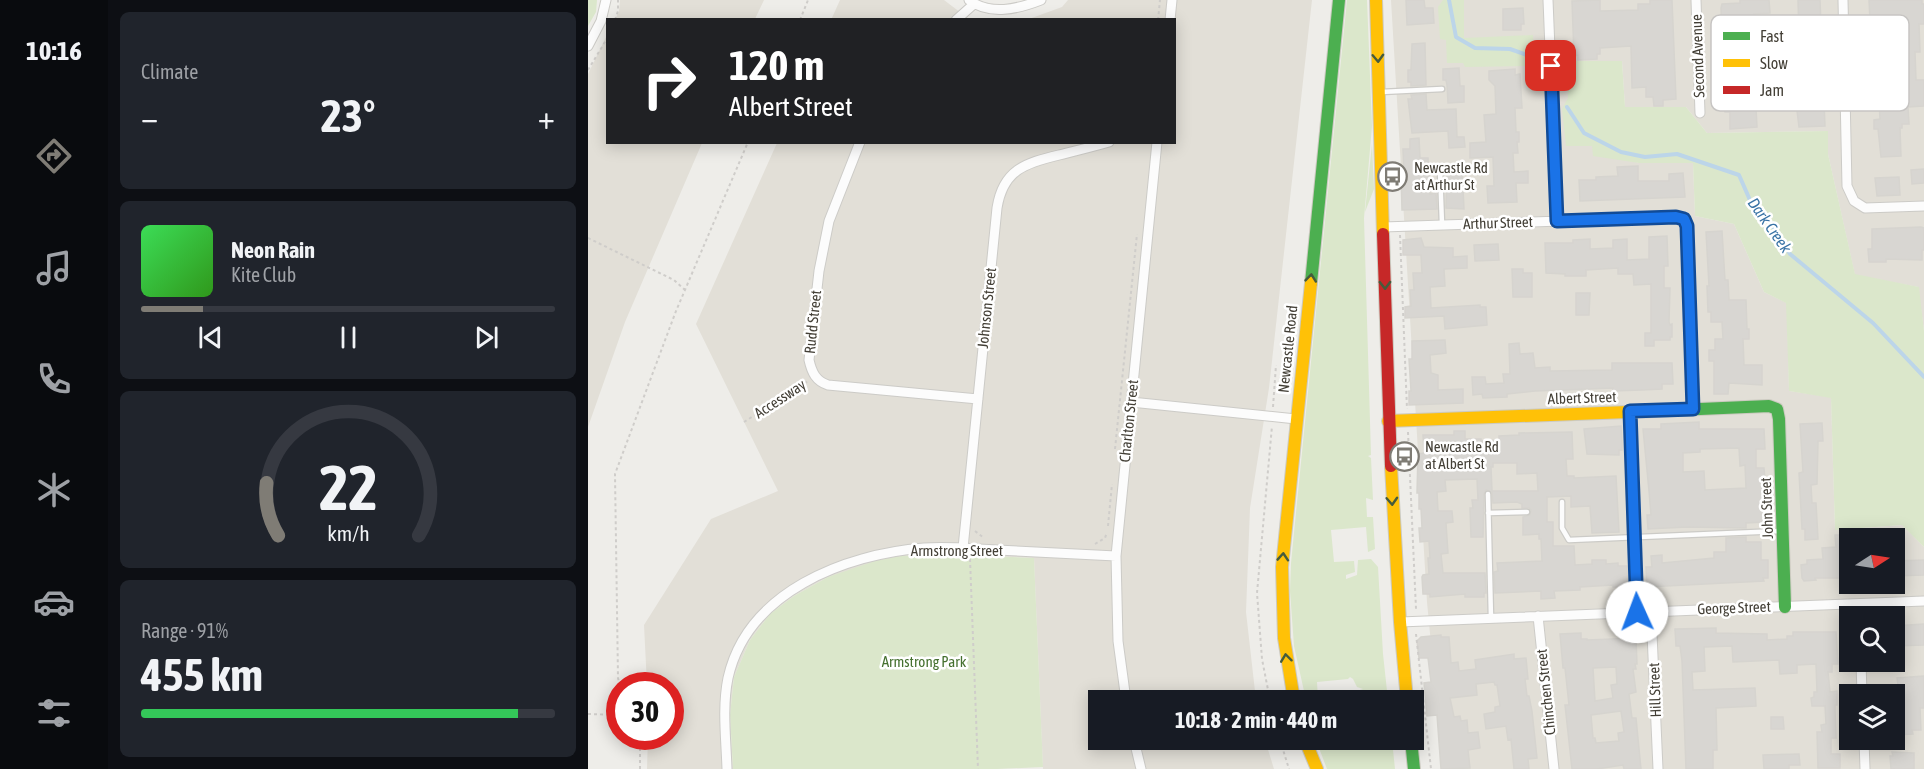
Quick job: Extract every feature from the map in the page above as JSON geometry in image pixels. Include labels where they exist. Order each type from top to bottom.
[{"type":"main road","name":"Newcastle Road","points":[[1292,690],[1284,638],[1282,567],[1339,0]]},
{"type":"main road","points":[[1376,0],[1388,421],[1406,690]]},
{"type":"main road","name":"Albert Street","points":[[1388,421],[1769,406],[1777,409]]},
{"type":"main road","name":"John Street","points":[[1777,409],[1785,607]]},
{"type":"main road","points":[[1309,750],[1315,769]]},
{"type":"main road","points":[[1412,750],[1414,769]]},
{"type":"street","points":[[588,46],[601,21],[606,0]]},
{"type":"street","points":[[958,18],[971,2],[999,10],[1013,9],[1041,0]]},
{"type":"street","points":[[1170,18],[1172,0]]},
{"type":"street","points":[[1548,0],[1557,221]]},
{"type":"street","name":"Second Avenue","points":[[1696,0],[1700,112]]},
{"type":"street","points":[[1843,0],[1843,15]]},
{"type":"street","points":[[1845,111],[1847,186],[1854,201],[1865,208],[1924,206]]},
{"type":"street","name":"Rudd Street","points":[[859,144],[836,199],[823,248],[809,360],[815,376],[828,385],[978,399]]},
{"type":"street","name":"Johnson Street","points":[[966,549],[978,399],[998,208],[1002,190],[1011,175],[1026,164],[1101,144]]},
{"type":"street","name":"Charlton Street","points":[[1125,690],[1118,641],[1116,556],[1157,144]]},
{"type":"street","name":"Arthur Street","points":[[1383,227],[1676,217],[1684,219],[1687,226],[1693,409]]},
{"type":"street","points":[[1131,402],[1296,419]]},
{"type":"street","points":[[1630,411],[1637,612]]},
{"type":"street","name":"Armstrong Street","points":[[727,769],[725,718],[728,676],[742,641],[769,608],[803,584],[831,570],[864,559],[912,549],[966,549],[1116,556]]},
{"type":"street","name":"George Street","points":[[1400,622],[1924,601]]},
{"type":"street","name":"Hill Street","points":[[1651,611],[1658,769]]},
{"type":"street","name":"Chinchen Street","points":[[1538,616],[1554,769]]},
{"type":"street","points":[[1136,750],[1141,769]]},
{"type":"street","points":[[1864,750],[1865,769]]},
{"type":"lane","points":[[1379,92],[1442,89]]},
{"type":"lane","points":[[1440,171],[1442,225]]},
{"type":"lane","points":[[1488,494],[1491,618]]},
{"type":"lane","points":[[1562,502],[1562,528],[1569,540],[1782,531]]},
{"type":"lane","points":[[1488,513],[1527,512]]},
{"type":"path","points":[[616,18],[618,0]]},
{"type":"path","points":[[801,18],[808,0]]},
{"type":"path","points":[[1158,18],[1160,0]]},
{"type":"path","points":[[588,70],[606,40]]},
{"type":"path","points":[[618,672],[615,474],[685,290],[747,144]]},
{"type":"path","points":[[1115,453],[1137,228]]},
{"type":"path","points":[[1400,232],[1407,414]]},
{"type":"path","points":[[588,238],[674,280],[685,290]]},
{"type":"path","points":[[1273,408],[1276,365]]},
{"type":"path","name":"Accessway","points":[[744,422],[815,376]]},
{"type":"path","points":[[1268,690],[1262,658],[1257,593],[1272,426]]},
{"type":"path","points":[[1408,426],[1416,609]]},
{"type":"path","points":[[1086,543],[1100,542],[1107,533],[1112,483]]},
{"type":"path","points":[[974,529],[983,538]]},
{"type":"path","points":[[966,549],[978,769]]},
{"type":"path","points":[[1416,634],[1431,769]]},
{"type":"path","points":[[588,714],[606,715]]},
{"type":"path","points":[[640,750],[640,769]]},
{"type":"path","points":[[1283,750],[1289,769]]},
{"type":"shaded area","points":[[620,0],[764,0],[755,18],[616,18],[619,12]]},
{"type":"shaded area","points":[[840,0],[944,0],[968,18],[832,18]]},
{"type":"shaded area","points":[[1068,0],[1312,0],[1269,388],[1250,508],[1246,612],[1255,690],[1088,690],[1088,750],[1268,750],[1274,769],[1043,769],[1034,558],[945,554],[901,556],[828,577],[794,596],[770,614],[750,640],[734,677],[730,715],[733,769],[647,769],[648,750],[684,750],[684,672],[646,672],[644,625],[711,519],[778,491],[696,324],[777,144],[1176,144],[1176,18],[1032,18],[1062,7]]},
{"type":"shaded area","points":[[1391,0],[1924,0],[1924,331],[1918,287],[1855,275],[1828,154],[1828,131],[1707,133],[1686,107],[1625,107],[1622,61],[1592,146],[1639,163],[1693,163],[1695,216],[1734,224],[1764,292],[1787,303],[1789,391],[1831,397],[1835,530],[1839,530],[1839,594],[1905,594],[1905,528],[1862,528],[1903,525],[1924,547],[1924,769],[1443,769],[1427,602]]},
{"type":"shaded area","points":[[606,37],[606,144],[702,144],[625,322],[588,427],[588,74]]},
{"type":"green space","points":[[588,0],[597,0],[596,12],[588,26]]},
{"type":"green space","points":[[1347,0],[1367,0],[1372,126],[1364,218],[1371,455],[1368,456],[1371,458],[1373,500],[1366,498],[1367,517],[1373,517],[1375,549],[1368,552],[1366,527],[1331,530],[1334,562],[1354,561],[1355,572],[1346,575],[1346,579],[1357,575],[1358,560],[1371,559],[1378,567],[1387,690],[1360,690],[1363,689],[1357,687],[1350,677],[1317,682],[1317,690],[1304,690],[1294,646],[1290,591]]},
{"type":"green space","points":[[1443,0],[1464,0],[1464,38],[1533,35],[1534,66],[1465,67],[1463,63],[1447,63],[1446,40],[1440,39],[1438,7]]},
{"type":"green space","points":[[1566,61],[1622,61],[1625,107],[1686,107],[1707,133],[1828,131],[1828,154],[1855,274],[1919,287],[1924,331],[1924,547],[1902,525],[1835,530],[1831,398],[1789,391],[1786,303],[1764,292],[1734,224],[1695,216],[1693,163],[1639,163],[1593,156],[1592,146],[1566,146],[1562,109],[1568,98]]},
{"type":"green space","points":[[1372,144],[1374,189],[1365,212]]},
{"type":"green space","name":"Armstrong Park","points":[[945,554],[1034,558],[1043,767],[733,769],[730,715],[734,677],[750,640],[770,614],[794,596],[828,577],[875,561],[901,556]]},
{"type":"green space","points":[[1320,750],[1393,750],[1395,769],[1327,769]]},
{"type":"building","points":[[1406,0],[1424,0],[1425,8],[1433,8],[1434,23],[1407,25]]},
{"type":"building","points":[[1600,0],[1600,11],[1638,10],[1638,4],[1650,4],[1650,0],[1672,0],[1676,99],[1663,100],[1663,106],[1654,106],[1653,97],[1646,97],[1646,87],[1632,88],[1631,46],[1600,48],[1597,59],[1578,60],[1578,55],[1574,56],[1572,1]]},
{"type":"building","points":[[1740,0],[1769,0],[1770,13],[1721,15],[1722,4],[1740,3]]},
{"type":"building","points":[[1798,0],[1820,0],[1821,15],[1798,15]]},
{"type":"building","points":[[1869,0],[1922,0],[1924,24],[1919,24],[1920,52],[1915,52],[1916,80],[1924,80],[1924,106],[1909,107],[1909,15],[1870,15]]},
{"type":"building","points":[[1523,8],[1524,24],[1521,24],[1521,30],[1503,30],[1503,9]]},
{"type":"building","points":[[1425,43],[1426,85],[1411,86],[1411,82],[1408,82],[1408,70],[1411,70],[1412,44]]},
{"type":"building","points":[[1459,68],[1460,86],[1464,86],[1464,102],[1448,103],[1443,69]]},
{"type":"building","points":[[1515,69],[1515,75],[1520,74],[1522,108],[1515,108],[1516,132],[1519,132],[1519,142],[1517,142],[1518,153],[1513,153],[1514,172],[1528,171],[1528,183],[1516,183],[1517,202],[1488,203],[1487,186],[1494,186],[1493,157],[1470,158],[1470,143],[1486,142],[1484,115],[1496,114],[1495,86],[1489,80],[1489,71]]},
{"type":"building","points":[[1426,94],[1427,110],[1456,109],[1457,137],[1464,137],[1465,147],[1449,148],[1448,131],[1412,133],[1408,99],[1412,99],[1411,95]]},
{"type":"building","points":[[1756,111],[1757,127],[1730,129],[1730,112],[1725,112]]},
{"type":"building","points":[[1797,111],[1824,111],[1825,126],[1799,127]]},
{"type":"building","points":[[1880,111],[1908,111],[1909,124],[1902,124],[1900,128],[1901,156],[1881,157],[1878,129],[1874,129],[1874,120],[1880,119]]},
{"type":"building","points":[[1419,138],[1420,158],[1428,158],[1430,194],[1436,193],[1437,209],[1402,210],[1403,149],[1410,149],[1410,139]]},
{"type":"building","points":[[1638,166],[1638,181],[1669,181],[1669,174],[1683,173],[1685,197],[1580,201],[1579,180],[1618,176],[1617,167]]},
{"type":"building","points":[[1462,169],[1464,209],[1446,208],[1447,170]]},
{"type":"building","points":[[1924,169],[1924,183],[1912,184],[1911,170]]},
{"type":"building","points":[[1899,177],[1900,195],[1877,196],[1875,178]]},
{"type":"building","points":[[1924,228],[1922,260],[1886,259],[1886,262],[1869,262],[1868,249],[1872,249],[1872,229]]},
{"type":"building","points":[[1722,231],[1725,280],[1728,280],[1729,300],[1746,300],[1749,339],[1743,339],[1744,365],[1762,365],[1762,385],[1729,383],[1728,394],[1714,394],[1714,361],[1709,361],[1709,350],[1715,350],[1715,339],[1723,339],[1722,322],[1711,322],[1711,312],[1708,312],[1706,232]]},
{"type":"building","points":[[1667,236],[1668,266],[1664,266],[1664,288],[1670,288],[1669,322],[1670,325],[1672,324],[1672,337],[1670,340],[1654,340],[1654,346],[1645,346],[1645,333],[1651,333],[1651,284],[1634,285],[1633,274],[1618,274],[1618,268],[1586,270],[1586,276],[1546,273],[1545,243],[1573,243],[1573,240],[1590,239],[1590,249],[1613,248],[1613,240],[1627,239],[1627,260],[1649,259],[1649,237]]},
{"type":"building","points":[[1421,238],[1424,247],[1453,248],[1453,257],[1467,256],[1467,268],[1444,269],[1445,286],[1430,287],[1431,308],[1480,305],[1480,307],[1486,307],[1487,325],[1445,329],[1444,316],[1405,318],[1405,307],[1411,306],[1410,290],[1414,290],[1413,273],[1422,273],[1421,255],[1403,255],[1403,240]]},
{"type":"building","points":[[1498,244],[1499,260],[1475,261],[1474,245]]},
{"type":"building","points":[[1512,269],[1523,269],[1523,273],[1532,273],[1532,297],[1513,297]]},
{"type":"building","points":[[1576,293],[1590,293],[1589,315],[1576,315]]},
{"type":"building","points":[[1445,340],[1446,353],[1430,355],[1431,373],[1438,375],[1438,390],[1463,389],[1463,403],[1409,405],[1409,391],[1411,391],[1409,359],[1412,359],[1412,341]]},
{"type":"building","points":[[1519,343],[1520,354],[1533,353],[1535,368],[1550,367],[1550,371],[1612,370],[1612,363],[1672,363],[1673,384],[1662,384],[1662,389],[1535,391],[1507,394],[1507,397],[1483,398],[1482,394],[1473,395],[1472,377],[1485,377],[1486,384],[1504,383],[1503,374],[1510,374],[1509,344]]},
{"type":"building","points":[[1699,422],[1699,429],[1764,429],[1765,449],[1756,449],[1756,468],[1764,468],[1766,491],[1762,492],[1764,522],[1746,523],[1746,528],[1648,529],[1647,515],[1651,515],[1643,429],[1661,429],[1661,424]],"holes":[[[1739,448],[1740,466],[1745,465],[1746,488],[1705,490],[1704,471],[1683,472],[1683,453],[1700,452],[1700,449]]]},
{"type":"building","points":[[1822,423],[1823,441],[1818,441],[1817,484],[1811,485],[1812,503],[1816,503],[1818,539],[1805,540],[1805,529],[1802,529],[1799,473],[1803,472],[1800,424]]},
{"type":"building","points":[[1621,426],[1622,450],[1619,450],[1619,455],[1587,454],[1584,429]]},
{"type":"building","points":[[1454,431],[1465,431],[1465,439],[1481,439],[1481,441],[1499,440],[1499,436],[1519,435],[1519,433],[1572,432],[1573,459],[1566,459],[1567,476],[1574,476],[1574,478],[1616,476],[1619,532],[1592,533],[1590,506],[1571,507],[1571,496],[1547,497],[1547,522],[1553,522],[1553,546],[1574,546],[1575,565],[1592,564],[1592,560],[1606,560],[1606,564],[1618,563],[1618,566],[1627,566],[1628,587],[1613,587],[1613,585],[1580,587],[1580,590],[1554,591],[1555,598],[1541,599],[1541,591],[1495,593],[1494,572],[1498,571],[1497,563],[1542,561],[1539,534],[1523,535],[1523,517],[1530,515],[1531,510],[1522,508],[1522,504],[1517,502],[1493,503],[1492,492],[1486,490],[1483,537],[1471,537],[1470,508],[1473,508],[1472,500],[1478,500],[1477,479],[1445,480],[1446,491],[1437,492],[1438,511],[1452,511],[1453,522],[1446,523],[1448,553],[1441,554],[1443,573],[1485,573],[1486,593],[1484,597],[1465,597],[1465,594],[1430,597],[1430,594],[1423,594],[1422,577],[1429,574],[1428,558],[1430,558],[1429,541],[1420,542],[1419,528],[1422,528],[1419,493],[1417,493],[1418,454],[1424,453],[1423,435],[1454,435]],"holes":[[[1493,463],[1517,463],[1517,474],[1537,473],[1538,491],[1492,491],[1491,467]]]},
{"type":"building","points":[[1835,535],[1839,535],[1839,578],[1815,578],[1816,580],[1804,581],[1801,565],[1807,564],[1807,560],[1823,559],[1822,548],[1836,547]]},
{"type":"building","points":[[1746,537],[1746,542],[1761,542],[1761,560],[1768,560],[1768,578],[1763,578],[1764,581],[1647,587],[1646,567],[1652,567],[1651,556],[1662,555],[1662,563],[1714,558],[1714,552],[1726,552],[1726,538]]},
{"type":"building","points":[[1924,560],[1924,575],[1905,576],[1905,561]]},
{"type":"building","points":[[1924,624],[1924,645],[1905,646],[1905,625]]},
{"type":"building","points":[[1716,628],[1716,633],[1767,634],[1767,640],[1787,639],[1787,636],[1793,636],[1793,632],[1836,632],[1838,664],[1832,664],[1832,672],[1828,672],[1830,692],[1837,691],[1836,738],[1831,738],[1831,754],[1840,754],[1840,768],[1818,768],[1817,732],[1822,732],[1821,725],[1826,724],[1825,706],[1812,706],[1811,698],[1814,697],[1814,692],[1817,692],[1816,664],[1797,665],[1797,673],[1780,674],[1779,660],[1733,662],[1732,646],[1704,647],[1705,671],[1692,672],[1693,690],[1755,688],[1756,706],[1716,708],[1717,750],[1713,750],[1713,769],[1686,769],[1682,661],[1680,646],[1676,646],[1675,629]]},
{"type":"building","points":[[1581,633],[1581,639],[1587,640],[1636,638],[1637,664],[1635,664],[1636,669],[1633,669],[1636,692],[1629,694],[1632,718],[1636,718],[1641,769],[1624,769],[1623,765],[1597,769],[1572,769],[1565,705],[1569,705],[1560,634]],"holes":[[[1616,667],[1617,684],[1611,685],[1613,698],[1595,701],[1593,668]],[[1621,711],[1624,732],[1618,733],[1619,741],[1596,743],[1593,738],[1591,715]]]},
{"type":"building","points":[[1441,635],[1441,637],[1449,637],[1451,663],[1458,662],[1459,671],[1476,669],[1475,660],[1514,654],[1514,659],[1526,658],[1528,679],[1525,679],[1532,711],[1537,758],[1528,759],[1529,769],[1514,769],[1511,739],[1508,740],[1506,726],[1486,729],[1484,714],[1495,712],[1495,707],[1500,706],[1497,685],[1494,682],[1476,684],[1477,695],[1450,698],[1454,717],[1460,716],[1461,721],[1467,720],[1468,733],[1478,732],[1480,748],[1468,750],[1470,768],[1441,769],[1437,715],[1427,716],[1424,683],[1431,682],[1428,658],[1419,658],[1417,641],[1421,637]]},
{"type":"building","points":[[1924,676],[1924,708],[1920,708],[1921,730],[1912,730],[1913,734],[1905,734],[1905,684],[1898,684],[1897,678]]},
{"type":"building","points":[[1771,717],[1783,717],[1784,729],[1771,729]]},
{"type":"building","points":[[1892,752],[1914,753],[1914,769],[1891,769]]},
{"type":"building","points":[[1799,754],[1800,765],[1789,765],[1789,769],[1764,769],[1763,755]]},
{"type":"waterway","name":"Dark Creek","points":[[1449,0],[1456,37],[1475,48],[1510,49],[1541,60]]},
{"type":"waterway","name":"Dark Creek","points":[[1567,107],[1584,133],[1621,152],[1645,157],[1677,154],[1739,175],[1753,207],[1765,214],[1790,254],[1873,323],[1924,377]]},
{"type":"traffic: fast","points":[[1311,283],[1339,0]]},
{"type":"traffic: fast","points":[[1654,411],[1769,406],[1777,409],[1785,607]]},
{"type":"traffic: fast","points":[[1412,750],[1414,769]]},
{"type":"traffic: slow","points":[[1376,0],[1383,234]]},
{"type":"traffic: slow","points":[[1292,690],[1284,638],[1282,567],[1311,283]]},
{"type":"traffic: slow","points":[[1388,421],[1654,411]]},
{"type":"traffic: slow","points":[[1391,466],[1406,690]]},
{"type":"traffic: slow","points":[[1309,750],[1317,769]]},
{"type":"traffic: jam","points":[[1383,234],[1391,466]]},
{"type":"place","name":"Newcastle Rd at Arthur St","points":[[1393,177]]},
{"type":"place","name":"Newcastle Rd at Albert St","points":[[1404,456]]},
{"type":"route","points":[[1551,66],[1557,221],[1681,217],[1687,226],[1693,409],[1630,411],[1637,612]]}]
